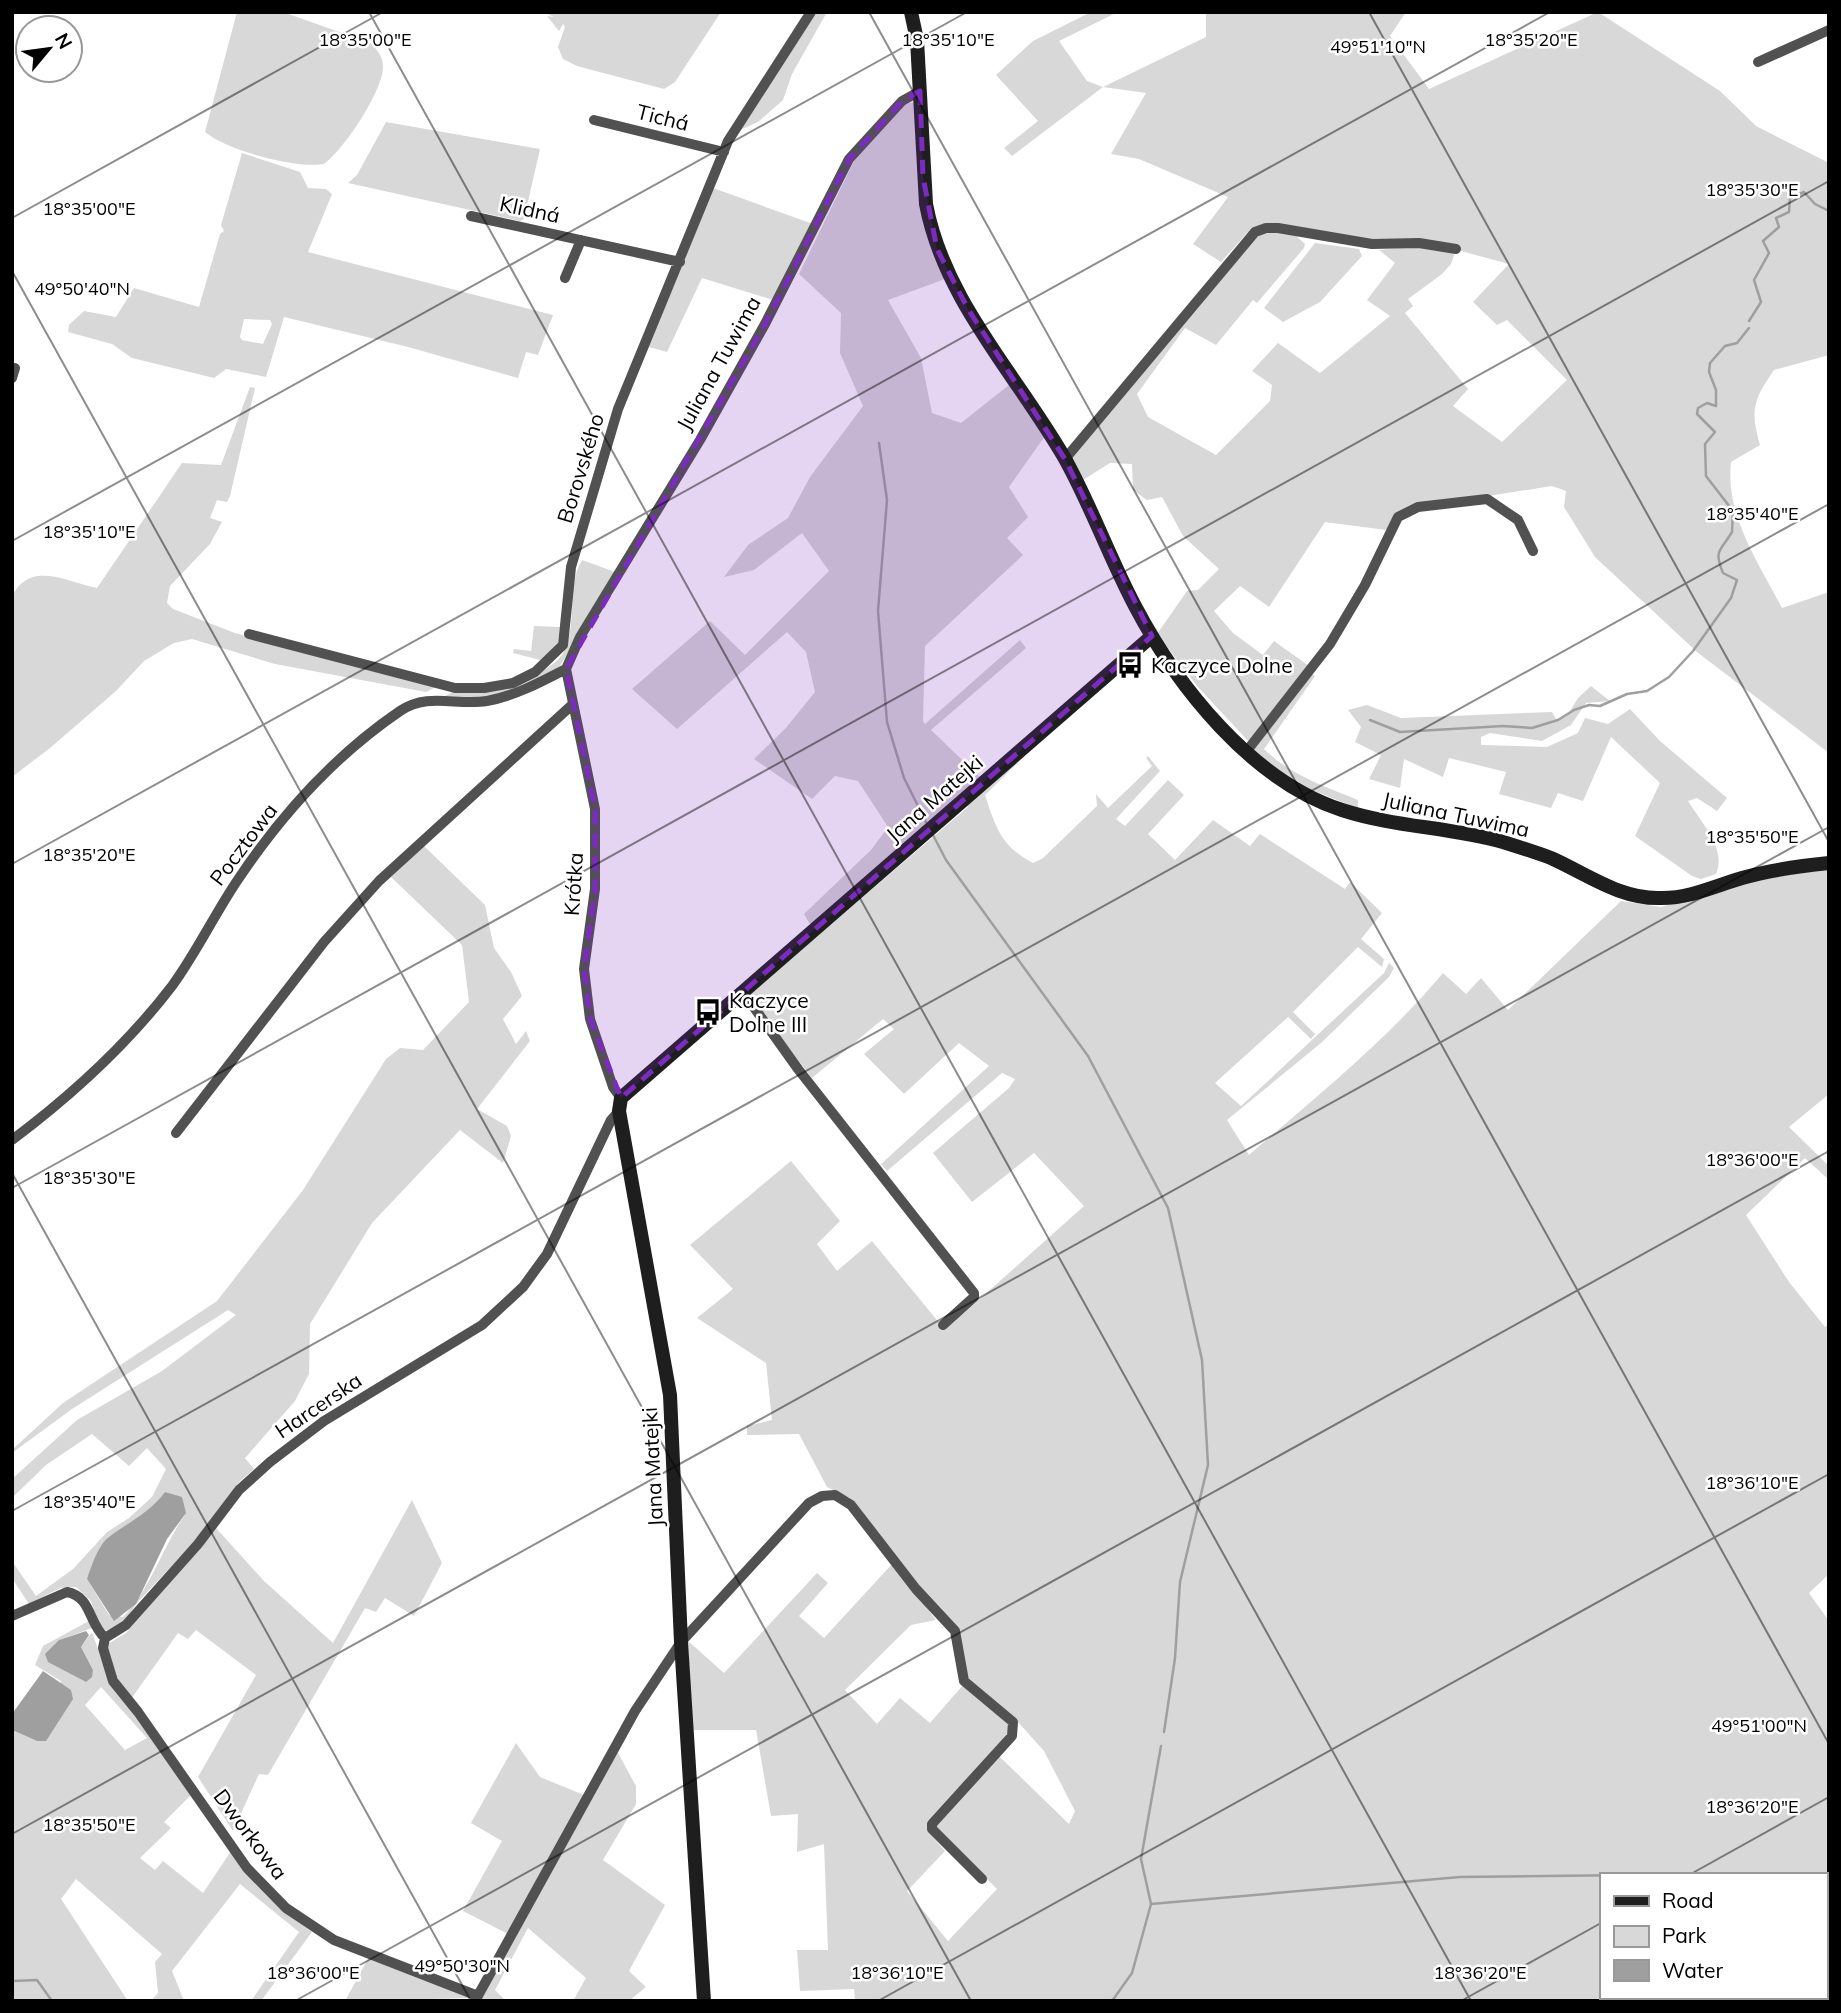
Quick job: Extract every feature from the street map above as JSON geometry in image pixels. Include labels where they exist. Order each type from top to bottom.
[{"type":"street","name":"Borovského","points":[[249,634],[455,688],[484,688],[513,683],[554,657],[563,645],[571,567],[618,409],[724,152],[811,12]]},
{"type":"street","name":"Juliana Tuwima","points":[[911,12],[917,40],[923,177],[937,249],[968,309],[1065,459],[1152,636],[1214,718],[1246,752],[1288,785],[1339,809],[1384,821],[1502,842],[1549,858],[1613,890],[1640,897],[1685,896],[1770,871],[1829,863]]},
{"type":"street","points":[[1758,62],[1829,30]]},
{"type":"street","name":"Juliana Tuwima","points":[[565,669],[580,637],[700,440],[765,324],[849,159],[902,101],[920,91]]},
{"type":"street","name":"Tichá","points":[[594,120],[724,152]]},
{"type":"street","name":"Klidná","points":[[471,216],[680,262]]},
{"type":"street","points":[[1065,459],[1255,232],[1278,228],[1372,244],[1419,243],[1456,249]]},
{"type":"street","name":"Klidná","points":[[565,278],[581,240]]},
{"type":"street","points":[[1246,752],[1330,644],[1366,584],[1398,517],[1418,507],[1487,499],[1518,520],[1533,551]]},
{"type":"street","name":"Jana Matejki","points":[[704,2001],[681,1642],[670,1395],[620,1104],[743,992],[1152,636]]},
{"type":"street","name":"Krótka","points":[[565,669],[595,809],[595,889],[584,969],[590,1019],[620,1104]]},
{"type":"street","name":"Pocztowa","points":[[12,1140],[94,1074],[135,1031],[173,983],[240,876],[318,778],[386,721],[414,702],[426,699],[489,701],[532,686],[565,669]]},
{"type":"street","points":[[176,1133],[324,942],[379,881],[573,705]]},
{"type":"street","points":[[743,992],[798,1069],[974,1293],[974,1297],[943,1325]]},
{"type":"street","name":"Harcerska","points":[[104,1638],[126,1625],[198,1544],[239,1490],[270,1462],[324,1421],[474,1330],[523,1287],[547,1254],[620,1104]]},
{"type":"street","name":"Dworkowa","points":[[104,1638],[103,1648],[113,1681],[138,1712],[247,1868],[286,1908],[334,1940],[476,1998],[635,1711],[681,1642],[809,1503],[822,1496],[835,1495],[851,1505],[916,1589],[955,1631],[964,1681],[1013,1722],[1012,1736],[932,1824],[932,1829],[982,1879]]},
{"type":"street","points":[[12,1616],[58,1593],[75,1594],[86,1603],[99,1633],[104,1638]]},
{"type":"highlighted area","points":[[920,91],[923,177],[937,249],[968,309],[1065,459],[1152,636],[621,1098],[590,1019],[584,969],[595,889],[595,809],[566,669],[765,324],[849,159],[902,101]]},
{"type":"green space","points":[[237,12],[283,12],[373,44],[381,56],[381,78],[369,105],[341,147],[324,164],[297,164],[262,157],[215,139],[205,132]]},
{"type":"green space","points":[[544,12],[721,12],[675,82],[664,89],[577,66],[563,59],[558,47],[565,27],[563,24],[559,31],[547,16],[554,17]]},
{"type":"green space","points":[[817,12],[827,12],[792,74],[783,100],[758,122],[740,130]]},
{"type":"green space","points":[[1091,12],[1118,12],[1059,41],[1087,81],[1103,87],[1012,156],[1004,148],[1038,121],[996,75],[1033,41]]},
{"type":"green space","points":[[1206,12],[1406,12],[1390,36],[1429,89],[1598,12],[1720,91],[1756,126],[1829,163],[1829,355],[1774,370],[1755,406],[1760,445],[1731,462],[1730,482],[1745,538],[1782,608],[1829,592],[1829,753],[1697,652],[1595,557],[1564,507],[1566,491],[1552,486],[1418,507],[1386,530],[1325,522],[1269,607],[1240,586],[1214,611],[1233,633],[1263,655],[1274,641],[1309,666],[1250,743],[1197,686],[1157,634],[1187,591],[1198,590],[1219,569],[1183,536],[1162,497],[1147,500],[1133,490],[1132,464],[1110,463],[1083,480],[1071,458],[1252,239],[1267,230],[1295,235],[1305,244],[1257,303],[1253,300],[1216,345],[1185,328],[1137,394],[1148,417],[1216,455],[1270,401],[1272,385],[1252,371],[1278,343],[1320,373],[1390,316],[1367,300],[1395,263],[1379,250],[1421,246],[1364,242],[1262,224],[1247,233],[1221,262],[1193,244],[1228,197],[1139,159],[1111,154],[1146,93],[1103,87],[1206,37]],"holes":[[[1450,248],[1509,264],[1473,302],[1497,325],[1507,320],[1567,380],[1502,442],[1453,406],[1468,389],[1405,313],[1413,306],[1408,299],[1451,264],[1454,255]]]},
{"type":"green space","points":[[915,102],[917,169],[925,227],[945,279],[888,300],[921,358],[932,413],[961,423],[1009,385],[1045,436],[1009,487],[1028,517],[1007,538],[1023,555],[925,646],[925,724],[1020,640],[1026,648],[931,730],[980,777],[811,926],[804,914],[871,850],[888,827],[858,781],[835,776],[812,799],[754,759],[785,729],[815,692],[806,652],[787,632],[677,729],[632,689],[710,621],[745,655],[829,571],[802,533],[754,570],[724,577],[748,545],[788,518],[810,477],[863,406],[840,353],[841,313],[799,274],[855,159],[905,104]]},
{"type":"green space","points":[[386,122],[540,149],[524,219],[520,221],[348,183],[357,175]]},
{"type":"green space","points":[[242,153],[300,172],[308,188],[326,189],[332,194],[308,252],[553,315],[538,355],[526,352],[518,378],[408,347],[284,317],[266,377],[226,369],[214,378],[132,358],[112,344],[68,332],[69,325],[84,311],[116,317],[134,288],[199,307],[220,234],[224,231],[221,225]],"holes":[[[244,319],[270,320],[272,324],[263,344],[242,340],[240,337]]]},
{"type":"green space","points":[[713,188],[813,224],[773,300],[702,278],[667,352],[649,347]]},
{"type":"green space","points":[[1315,243],[1359,249],[1362,256],[1320,302],[1283,322],[1264,308]]},
{"type":"green space","points":[[250,387],[255,388],[230,496],[227,502],[217,500],[210,518],[222,522],[210,544],[170,586],[167,603],[173,609],[235,633],[436,687],[426,692],[275,664],[192,639],[174,643],[144,661],[116,691],[12,777],[12,597],[19,586],[38,576],[61,578],[97,588],[182,463],[221,465]]},
{"type":"green space","points":[[582,560],[615,572],[559,668],[507,694],[474,699],[445,696],[459,690],[531,675],[559,659],[570,635],[573,591]]},
{"type":"green space","points":[[534,626],[560,627],[557,651],[544,661],[513,653],[514,649],[531,651]]},
{"type":"green space","points":[[1312,674],[1315,676],[1264,749],[1296,773],[1358,800],[1358,808],[1290,779],[1254,754],[1254,749]]},
{"type":"green space","points":[[1591,686],[1610,701],[1586,703],[1571,725],[1542,741],[1490,733],[1481,737],[1481,745],[1547,747],[1578,733],[1585,718],[1608,724],[1630,709],[1660,741],[1727,798],[1717,811],[1697,798],[1688,801],[1715,845],[1718,855],[1716,874],[1701,879],[1692,876],[1635,836],[1660,783],[1611,737],[1583,801],[1558,793],[1551,808],[1499,794],[1506,772],[1449,758],[1443,777],[1404,759],[1400,788],[1369,779],[1381,755],[1355,742],[1361,727],[1348,710],[1367,705],[1401,718],[1552,712],[1556,719],[1567,716],[1578,698]]},
{"type":"green space","points":[[1047,734],[985,795],[1001,835],[1022,857],[1033,863],[1043,858],[1097,806],[1096,794],[1108,808],[1152,766],[1146,758],[1148,756],[1160,771],[1116,819],[1125,826],[1168,780],[1184,795],[1148,834],[1175,860],[1213,820],[1250,846],[1260,834],[1345,889],[1350,882],[1382,913],[1361,939],[1384,959],[1382,967],[1358,947],[1293,1012],[1315,1034],[1311,1039],[1288,1017],[1215,1083],[1241,1106],[1384,973],[1389,963],[1394,968],[1389,977],[1321,1043],[1227,1120],[1249,1155],[1374,1045],[1443,973],[1466,994],[1481,978],[1508,1010],[1621,901],[1661,907],[1755,880],[1829,869],[1829,1094],[1789,1127],[1829,1166],[1829,1180],[1805,1158],[1746,1215],[1789,1282],[1825,1327],[1829,1324],[1829,1574],[1809,1593],[1829,1621],[1829,2001],[855,2001],[854,1989],[800,1991],[797,1950],[828,1950],[824,1844],[797,1852],[798,1814],[771,1816],[756,1730],[692,1730],[688,1641],[724,1673],[817,1573],[828,1583],[799,1616],[824,1638],[893,1563],[936,1620],[911,1625],[845,1690],[877,1724],[900,1698],[930,1723],[963,1685],[1007,1720],[1012,1729],[929,1833],[945,1851],[907,1891],[948,1941],[997,1889],[934,1828],[999,1756],[1069,1824],[1075,1811],[1044,1751],[1018,1722],[967,1679],[957,1628],[920,1588],[850,1498],[827,1487],[799,1434],[747,1435],[747,1426],[772,1420],[766,1363],[697,1318],[733,1289],[690,1245],[791,1161],[840,1221],[817,1244],[837,1271],[872,1241],[945,1330],[1084,1206],[1034,1153],[972,1202],[933,1153],[1009,1088],[1015,1079],[1002,1073],[887,1171],[881,1164],[989,1066],[959,1043],[904,1094],[864,1054],[894,1029],[883,1019],[812,1078],[752,1000],[751,993],[968,807],[967,804]]},
{"type":"green space","points":[[424,846],[485,905],[494,948],[511,972],[522,996],[503,1019],[516,1044],[526,1031],[530,1041],[477,1109],[507,1126],[511,1136],[503,1163],[460,1130],[372,1223],[310,1324],[309,1374],[295,1401],[245,1458],[254,1469],[238,1483],[194,1542],[136,1604],[123,1624],[109,1631],[100,1629],[91,1601],[76,1587],[60,1588],[29,1604],[12,1578],[12,1561],[36,1596],[73,1569],[107,1532],[129,1518],[152,1497],[166,1469],[147,1448],[129,1466],[92,1434],[46,1465],[12,1498],[12,1479],[77,1420],[162,1371],[236,1315],[228,1310],[72,1409],[12,1453],[12,1450],[63,1403],[217,1301],[303,1190],[386,1059],[400,1048],[423,1050],[469,1002],[462,945],[391,877]],"holes":[[[165,1492],[186,1513],[133,1606],[123,1617],[109,1615],[87,1579],[108,1537],[151,1511]]]},
{"type":"green space","points":[[412,1500],[442,1563],[414,1616],[385,1598],[376,1612],[365,1608],[268,1775],[259,1774],[233,1831],[198,1777],[256,1675],[196,1630],[188,1639],[178,1633],[131,1699],[117,1680],[106,1645],[126,1633],[216,1528],[264,1581],[333,1643]]},
{"type":"green space","points":[[89,1621],[92,1628],[59,1640],[48,1661],[86,1682],[93,1670],[81,1647],[92,1632],[108,1678],[191,1795],[164,1822],[171,1828],[140,1858],[155,1870],[163,1861],[203,1893],[231,1851],[289,1916],[312,1932],[261,2001],[251,2001],[299,1932],[240,1884],[172,1971],[184,2001],[151,2001],[158,1993],[155,1962],[162,1954],[76,1879],[61,1899],[128,2001],[12,2001],[12,1730],[37,1741],[61,1681],[35,1665],[43,1646]],"holes":[[[101,1687],[147,1738],[125,1750],[85,1705]]]},
{"type":"green space","points":[[516,1743],[540,1777],[584,1795],[508,1934],[463,1911],[502,1841],[471,1823]]},
{"type":"green space","points":[[617,1751],[636,1786],[636,1804],[603,1860],[665,1905],[629,1971],[646,1987],[629,2001],[573,2001],[586,1978],[528,1928],[495,1990],[506,2001],[480,2001]]},
{"type":"green space","points":[[369,1957],[472,1998],[345,2001]]},
{"type":"water","points":[[165,1492],[182,1497],[186,1513],[167,1539],[136,1604],[114,1621],[87,1579],[93,1562],[110,1536],[146,1511]]},
{"type":"water","points":[[86,1631],[89,1635],[81,1647],[93,1670],[92,1677],[86,1682],[48,1662],[45,1654],[59,1640]]},
{"type":"water","points":[[43,1671],[71,1690],[73,1699],[46,1741],[37,1741],[12,1730],[12,1714]]},
{"type":"waterway","points":[[1749,321],[1761,302],[1754,280],[1769,253],[1763,241],[1779,227],[1776,218],[1789,212],[1790,198],[1804,192],[1815,204],[1829,211]]},
{"type":"waterway","points":[[1370,720],[1400,732],[1503,726],[1532,728],[1558,720],[1589,705],[1600,706],[1627,694],[1647,691],[1669,677],[1693,651],[1731,598],[1737,580],[1723,573],[1719,559],[1720,551],[1732,532],[1733,511],[1706,476],[1705,444],[1715,432],[1697,414],[1698,408],[1707,403],[1716,406],[1716,390],[1709,372],[1710,363],[1725,346],[1737,343],[1749,328]]},
{"type":"waterway","points":[[879,443],[887,500],[878,611],[887,722],[904,778],[928,826]]},
{"type":"waterway","points":[[933,835],[946,860],[1088,1056],[1168,1208],[1202,1360],[1208,1465],[1180,1582],[1175,1658],[1164,1732]]},
{"type":"waterway","points":[[1112,2001],[1132,1973],[1151,1904],[1141,1859],[1161,1746]]},
{"type":"waterway","points":[[1151,1904],[1460,1877],[1600,1875]]},
{"type":"waterway","points":[[12,1981],[37,1980],[52,2001]]},
{"type":"place","name":"Kaczyce Dolne","points":[[1130,665]]},
{"type":"place","name":"Kaczyce Dolne III","points":[[708,1012]]}]
